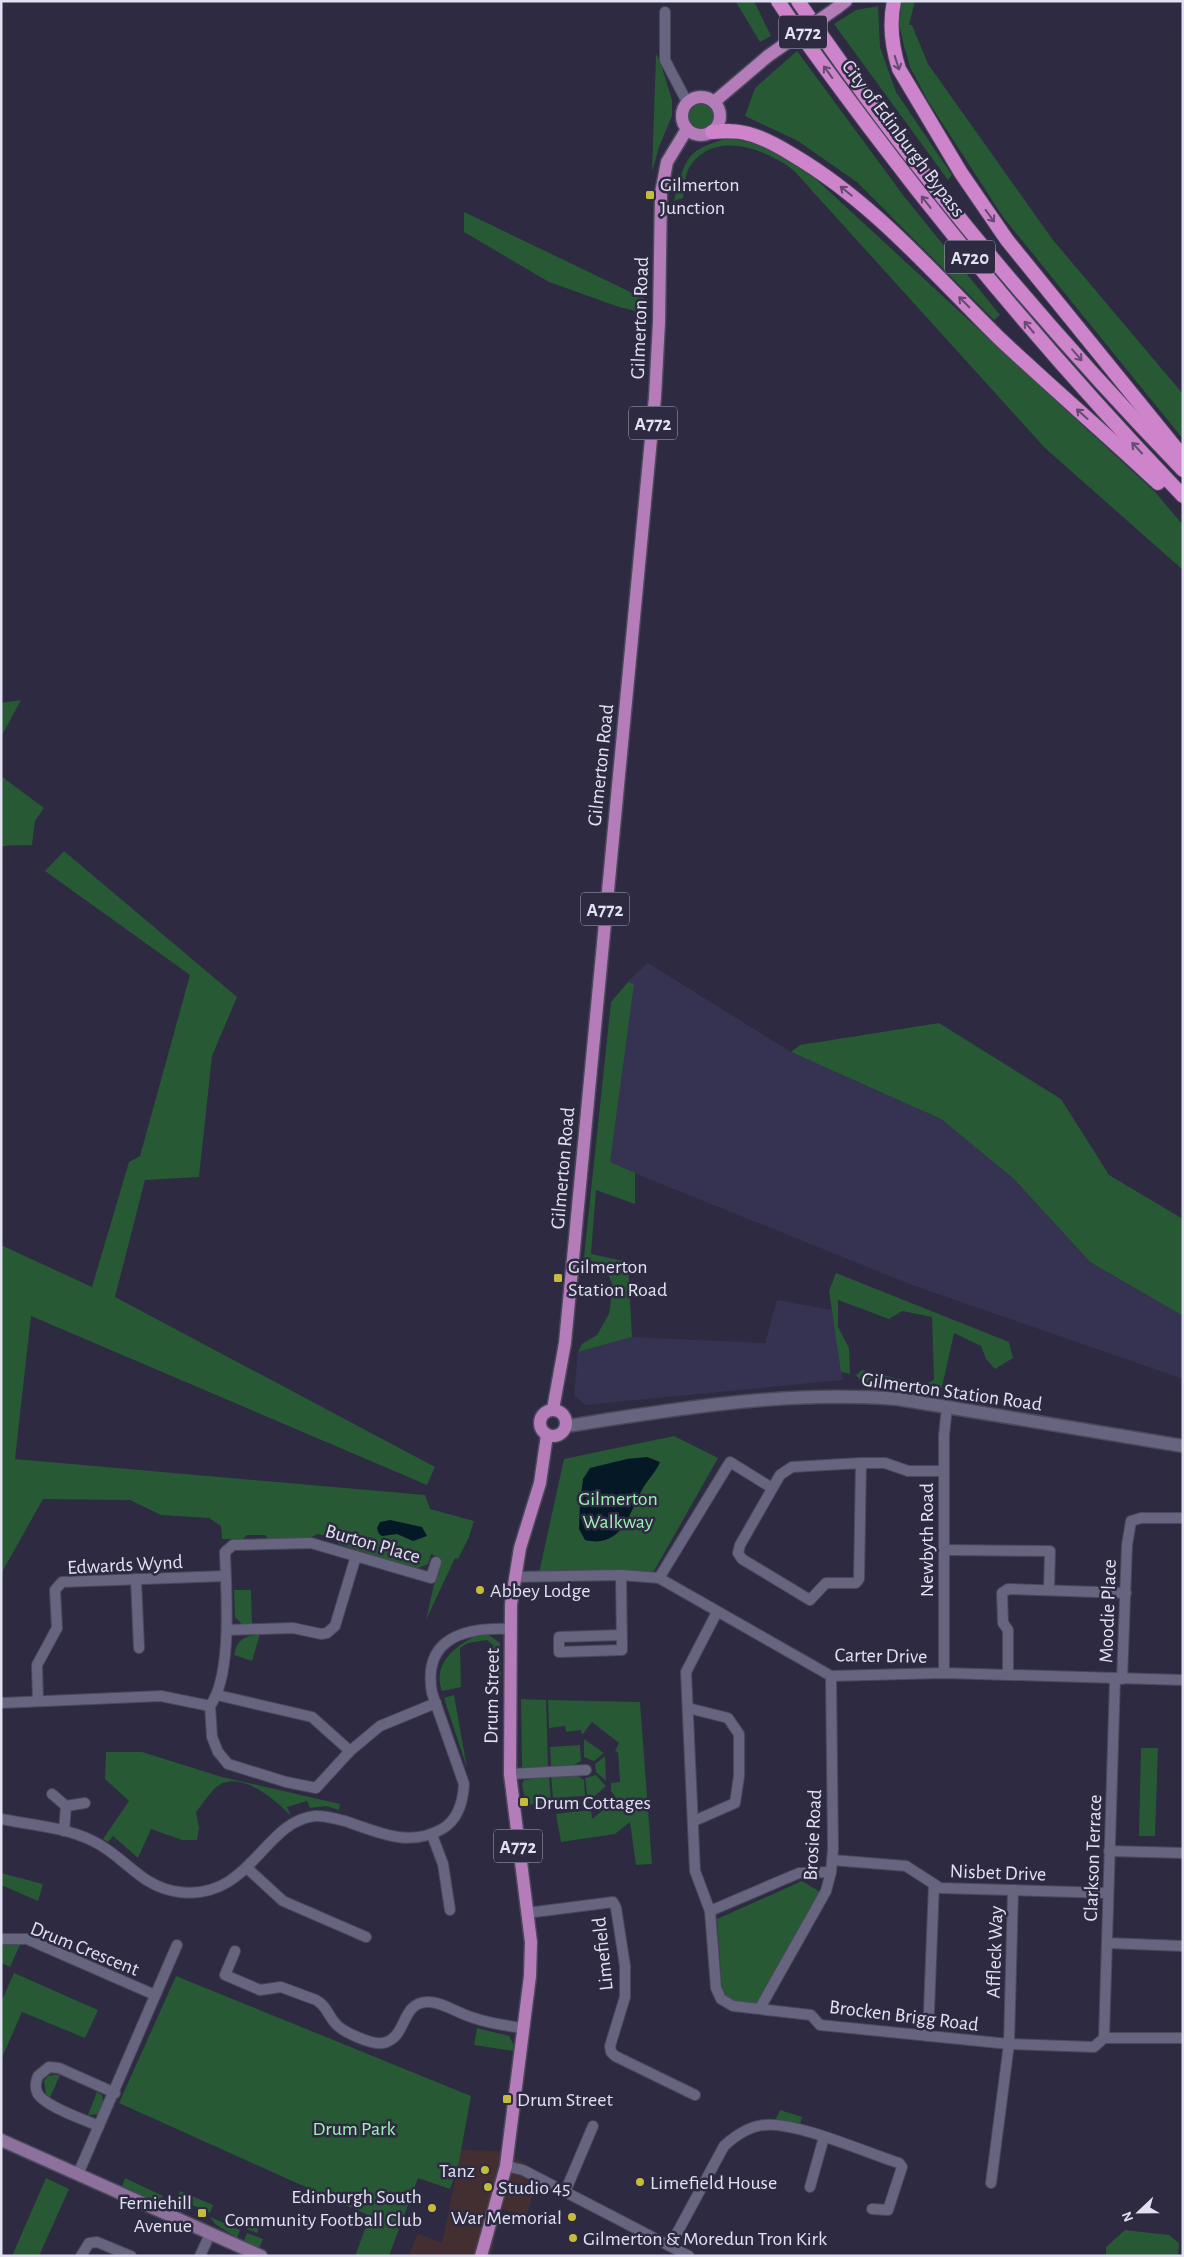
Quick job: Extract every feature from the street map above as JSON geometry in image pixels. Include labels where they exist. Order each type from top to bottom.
[{"type":"highway","name":"City of Edinburgh Bypass","points":[[778,1],[878,139],[966,253],[1044,345],[1183,496]]},
{"type":"highway","name":"City of Edinburgh Bypass","points":[[798,1],[865,95],[984,246],[1090,370],[1183,470]]},
{"type":"highway","points":[[894,1],[891,31],[893,50],[899,69],[961,173],[1013,247],[1183,457]]},
{"type":"highway","points":[[712,132],[730,131],[749,134],[800,159],[842,188],[877,218],[1035,371],[1183,505]]},
{"type":"main road","name":"A772","points":[[714,102],[768,56],[842,4]]},
{"type":"main road","points":[[701,97],[714,102],[720,116],[718,125],[712,132],[700,134],[687,129],[682,116],[687,102],[701,97]]},
{"type":"main road","name":"Gilmerton Road","points":[[553,1409],[565,1343],[655,397],[659,322],[661,193],[666,162],[687,129]]},
{"type":"main road","name":"A772","points":[[547,1435],[541,1428],[540,1420],[545,1412],[553,1409]]},
{"type":"main road","points":[[547,1435],[558,1436],[567,1426],[564,1414],[553,1409]]},
{"type":"main road","name":"Drum Street","points":[[481,2256],[506,2166],[531,1959],[510,1774],[511,1628],[514,1577],[520,1548],[540,1483],[547,1435]]},
{"type":"main road","points":[[1,2140],[261,2256]]},
{"type":"street","points":[[665,12],[665,60],[687,102]]},
{"type":"street","name":"Gilmerton Station Road","points":[[567,1426],[655,1412],[777,1398],[851,1395],[898,1399],[1183,1446]]},
{"type":"street","name":"Newbyth Road","points":[[944,1673],[944,1430],[947,1407]]},
{"type":"street","points":[[658,1578],[730,1462],[772,1488]]},
{"type":"street","points":[[860,1464],[859,1579],[856,1583],[826,1583],[810,1600],[742,1559],[738,1553],[740,1545],[780,1475],[792,1467],[860,1464],[885,1464],[908,1471],[944,1471]]},
{"type":"street","name":"Moodie Place","points":[[1119,1679],[1131,1521],[1141,1518],[1183,1518]]},
{"type":"street","name":"Burton Place","points":[[225,1576],[225,1552],[233,1545],[311,1543],[431,1578],[436,1562]]},
{"type":"street","points":[[944,1550],[1050,1551],[1049,1590]]},
{"type":"street","points":[[227,1630],[293,1628],[321,1634],[327,1633],[335,1626],[356,1556]]},
{"type":"street","points":[[621,1574],[622,1650],[559,1652],[559,1637],[621,1635]]},
{"type":"street","name":"Carter Drive","points":[[514,1577],[621,1574],[658,1578],[832,1676],[944,1673],[1183,1680]]},
{"type":"street","points":[[225,1576],[227,1630],[218,1695],[210,1706],[212,1737],[218,1752],[228,1764],[286,1782],[316,1788],[350,1751],[380,1726],[436,1703]]},
{"type":"street","name":"Edwards Wynd","points":[[38,1701],[37,1665],[57,1628],[55,1590],[62,1582],[225,1576]]},
{"type":"street","points":[[136,1579],[139,1648]]},
{"type":"street","points":[[1008,1675],[1008,1630],[1003,1623],[1002,1593],[1008,1589],[1126,1593]]},
{"type":"street","name":"Brocken Brigg Road","points":[[717,1612],[686,1672],[696,1871],[710,1911],[718,1994],[727,2004],[811,2015],[820,2025],[1009,2044],[1094,2047],[1104,2038],[1183,2038]]},
{"type":"street","points":[[1,1819],[64,1831],[92,1840],[110,1851],[142,1879],[170,1890],[195,1892],[212,1889],[230,1882],[293,1823],[316,1815],[330,1817],[404,1838],[419,1839],[432,1835],[447,1827],[455,1818],[464,1796],[464,1784],[430,1680],[434,1658],[449,1640],[474,1629],[511,1628]]},
{"type":"street","name":"Brosie Road","points":[[760,2008],[826,1891],[831,1872],[832,1676]]},
{"type":"street","name":"Clarkson Terrace","points":[[1104,2038],[1108,1893],[1119,1679]]},
{"type":"street","points":[[218,1695],[312,1717],[350,1751]]},
{"type":"street","points":[[1,1703],[161,1696],[210,1706]]},
{"type":"street","points":[[688,1708],[728,1718],[739,1734],[739,1776],[735,1803],[694,1821]]},
{"type":"street","points":[[510,1774],[586,1770]]},
{"type":"street","points":[[52,1794],[66,1806],[85,1803]]},
{"type":"street","points":[[64,1831],[66,1806]]},
{"type":"street","points":[[432,1835],[443,1864],[450,1910]]},
{"type":"street","points":[[1110,1850],[1183,1853]]},
{"type":"street","name":"Nisbet Drive","points":[[832,1860],[906,1866],[940,1888],[1108,1893]]},
{"type":"street","points":[[247,1868],[283,1901],[366,1937]]},
{"type":"street","points":[[710,1911],[799,1873],[831,1872]]},
{"type":"street","points":[[928,2036],[934,1884]]},
{"type":"street","name":"Affleck Way","points":[[991,2183],[1009,2044],[1013,1890]]},
{"type":"street","name":"Limefield","points":[[527,1913],[613,1902],[616,1908],[625,1966],[625,1982],[622,2013],[610,2046],[611,2052],[615,2056],[695,2095]]},
{"type":"street","name":"Drum Crescent","points":[[1,1939],[27,1939],[155,1995]]},
{"type":"street","points":[[1107,1943],[1183,1946]]},
{"type":"street","points":[[78,2174],[115,2093],[177,1945]]},
{"type":"street","points":[[235,1950],[223,1979],[260,1990],[281,1987],[316,2000],[320,2002],[334,2023],[340,2028],[373,2043],[382,2043],[394,2038],[409,2010],[421,2003],[430,2002],[482,2021],[524,2028]]},
{"type":"street","points":[[99,2126],[50,2104],[40,2097],[37,2093],[36,2082],[38,2076],[42,2070],[49,2067],[59,2068],[115,2093]]},
{"type":"street","points":[[670,2246],[724,2146],[735,2136],[763,2125],[787,2126],[899,2163],[902,2167],[892,2214],[872,2209]]},
{"type":"street","points":[[565,2192],[593,2126]]},
{"type":"street","points":[[810,2187],[824,2138]]},
{"type":"street","points":[[506,2166],[523,2170],[684,2254]]},
{"type":"street","points":[[200,2256],[210,2234]]},
{"type":"street","points":[[81,2256],[89,2243],[97,2242],[131,2256]]},
{"type":"shaded area","points":[[648,963],[791,1052],[941,1119],[1014,1179],[1090,1262],[1183,1316],[1183,1379],[912,1285],[609,1163],[628,981]]},
{"type":"shaded area","points":[[777,1300],[832,1310],[843,1380],[585,1405],[574,1395],[578,1352],[632,1337],[765,1343]]},
{"type":"shaded area","points":[[461,2150],[505,2151],[539,2173],[527,2216],[499,2208],[493,2249],[490,2256],[408,2256],[418,2234],[442,2243]]},
{"type":"green space","points":[[721,1],[754,1],[771,36],[760,42],[736,2]]},
{"type":"green space","points":[[902,1],[915,1],[909,25],[912,25],[928,64],[1053,240],[1183,394],[1183,439],[1003,217],[928,101],[910,67],[904,46],[899,23]]},
{"type":"green space","points":[[878,6],[880,47],[896,92],[952,175],[948,180],[834,24],[856,10]]},
{"type":"green space","points":[[797,51],[903,195],[1000,315],[994,320],[858,183],[798,141],[745,116],[755,88]]},
{"type":"green space","points":[[656,54],[672,100],[672,116],[659,147],[652,172]]},
{"type":"green space","points":[[701,104],[709,108],[713,116],[709,124],[701,128],[693,124],[689,116],[693,108]]},
{"type":"green space","points":[[729,138],[759,144],[806,170],[1155,492],[1183,525],[1183,570],[1045,448],[801,178],[785,164],[748,148],[721,146],[709,150],[698,157],[689,168],[683,198],[674,201],[681,175],[689,158],[703,147]]},
{"type":"green space","points":[[464,212],[645,299],[644,313],[619,307],[549,282],[464,232]]},
{"type":"green space","points":[[21,700],[1,737],[1,703]]},
{"type":"green space","points":[[1,776],[44,808],[35,821],[32,845],[1,847]]},
{"type":"green space","points":[[64,851],[237,997],[212,1056],[199,1177],[145,1180],[115,1297],[435,1467],[427,1485],[31,1316],[15,1459],[425,1495],[430,1509],[474,1521],[469,1537],[458,1559],[455,1558],[426,1620],[440,1558],[431,1554],[428,1564],[416,1569],[339,1544],[336,1539],[318,1534],[309,1538],[268,1539],[265,1535],[247,1535],[243,1539],[222,1539],[221,1526],[209,1518],[161,1515],[130,1500],[43,1499],[1,1574],[1,1245],[92,1287],[129,1162],[140,1156],[190,975],[45,871]]},
{"type":"green space","points":[[628,982],[634,984],[610,1162],[635,1173],[635,1204],[596,1190],[591,1254],[628,1262],[632,1337],[578,1352],[582,1344],[597,1335],[609,1314],[613,1286],[605,1267],[584,1257],[611,1002]]},
{"type":"green space","points":[[939,1023],[1061,1099],[1109,1175],[1183,1219],[1183,1316],[1090,1262],[1014,1179],[941,1119],[791,1052],[800,1045]]},
{"type":"green space","points":[[836,1273],[1009,1342],[1013,1358],[995,1369],[986,1359],[981,1346],[954,1333],[940,1396],[863,1384],[856,1375],[862,1370],[923,1385],[934,1380],[932,1317],[902,1311],[889,1319],[838,1300],[838,1327],[849,1348],[850,1374],[841,1372],[829,1291]]},
{"type":"green space","name":"Gilmerton Walkway","points":[[674,1436],[718,1458],[654,1571],[539,1573],[564,1459]]},
{"type":"green space","points":[[234,1590],[251,1590],[252,1624],[242,1624],[235,1617]]},
{"type":"green space","points":[[260,1634],[252,1661],[234,1655],[237,1645],[242,1639]]},
{"type":"green space","points":[[477,1635],[489,1635],[500,1643],[501,1680],[494,1681],[493,1645],[487,1640],[468,1643],[460,1648],[461,1687],[442,1691],[440,1672],[443,1664],[454,1650]]},
{"type":"green space","points":[[454,1695],[467,1768],[444,1698]]},
{"type":"green space","points":[[521,1699],[546,1700],[548,1769],[522,1767]]},
{"type":"green space","points":[[548,1700],[640,1702],[652,1864],[636,1865],[630,1822],[615,1834],[561,1842],[556,1814],[591,1810],[592,1819],[617,1799],[611,1791],[611,1783],[620,1782],[618,1752],[615,1751],[619,1743],[592,1722],[582,1735],[581,1730],[566,1732],[565,1726],[549,1728]]},
{"type":"green space","points":[[584,1739],[604,1753],[594,1761],[584,1757]]},
{"type":"green space","points":[[580,1745],[581,1761],[574,1765],[551,1767],[550,1747]]},
{"type":"green space","points":[[1141,1748],[1158,1748],[1155,1836],[1139,1836]]},
{"type":"green space","points":[[106,1752],[142,1752],[222,1777],[340,1804],[339,1810],[326,1806],[310,1808],[307,1801],[287,1807],[291,1816],[268,1795],[258,1789],[248,1784],[228,1782],[216,1787],[196,1812],[199,1828],[197,1840],[182,1840],[151,1829],[138,1858],[113,1836],[108,1842],[103,1839],[129,1801],[105,1779]]},
{"type":"green space","points":[[605,1756],[606,1781],[596,1772],[595,1764]]},
{"type":"green space","points":[[574,1773],[584,1780],[585,1796],[553,1798],[551,1774]]},
{"type":"green space","points":[[596,1775],[606,1786],[588,1802],[585,1778]]},
{"type":"green space","points":[[549,1776],[551,1802],[526,1805],[522,1784],[524,1780]]},
{"type":"green space","points":[[1,1873],[43,1884],[38,1901],[1,1885]]},
{"type":"green space","points":[[802,1881],[820,1892],[757,2005],[733,2003],[722,1990],[717,1919]]},
{"type":"green space","points":[[1,1945],[20,1945],[10,1967],[1,1963]]},
{"type":"green space","points":[[14,1973],[98,2010],[85,2038],[22,2012],[1,2060],[1,2002]]},
{"type":"green space","name":"Drum Park","points":[[176,1976],[471,2096],[458,2167],[450,2189],[418,2178],[389,2256],[355,2256],[370,2216],[119,2103]]},
{"type":"green space","points":[[477,2028],[509,2036],[514,2045],[513,2051],[474,2045]]},
{"type":"green space","points":[[60,2075],[50,2098],[46,2095],[44,2081],[48,2076]]},
{"type":"green space","points":[[97,2092],[102,2095],[104,2109],[100,2114],[88,2115]]},
{"type":"green space","points":[[780,2110],[802,2117],[800,2124],[776,2119]]},
{"type":"green space","points":[[46,2178],[69,2189],[39,2256],[12,2256]]},
{"type":"green space","points":[[125,2178],[163,2196],[162,2200],[144,2197],[122,2187]]},
{"type":"green space","points":[[180,2191],[213,2205],[210,2213],[177,2198]]},
{"type":"green space","points":[[252,2215],[262,2219],[257,2233],[247,2229]]},
{"type":"green space","points":[[210,2217],[240,2230],[237,2238],[215,2224]]},
{"type":"green space","points":[[1125,2230],[1169,2235],[1179,2243],[1178,2256],[1106,2256],[1106,2247]]},
{"type":"green space","points":[[247,2233],[263,2239],[259,2249],[243,2243]]},
{"type":"water","points":[[647,1457],[660,1462],[643,1488],[623,1527],[608,1539],[598,1541],[585,1540],[579,1529],[580,1504],[583,1479],[590,1468],[627,1459]]},
{"type":"water","points":[[390,1520],[422,1527],[427,1536],[413,1541],[397,1534],[382,1536],[377,1528],[380,1522]]},
{"type":"place","name":"Gilmerton Junction","points":[[650,195]]},
{"type":"place","name":"Gilmerton Station Road","points":[[558,1278]]},
{"type":"place","name":"Abbey Lodge","points":[[480,1590]]},
{"type":"place","name":"Drum Cottages","points":[[524,1802]]},
{"type":"place","name":"Drum Street","points":[[507,2099]]},
{"type":"place","name":"Tanz","points":[[485,2170]]},
{"type":"place","name":"Limefield House","points":[[640,2182]]},
{"type":"place","name":"Studio 45","points":[[488,2187]]},
{"type":"place","name":"Edinburgh South Community Football Club","points":[[432,2208]]},
{"type":"place","name":"Ferniehill Avenue","points":[[202,2213]]},
{"type":"place","name":"War Memorial","points":[[572,2217]]},
{"type":"place","name":"Gilmerton & Moredun Tron Kirk","points":[[573,2238]]}]
